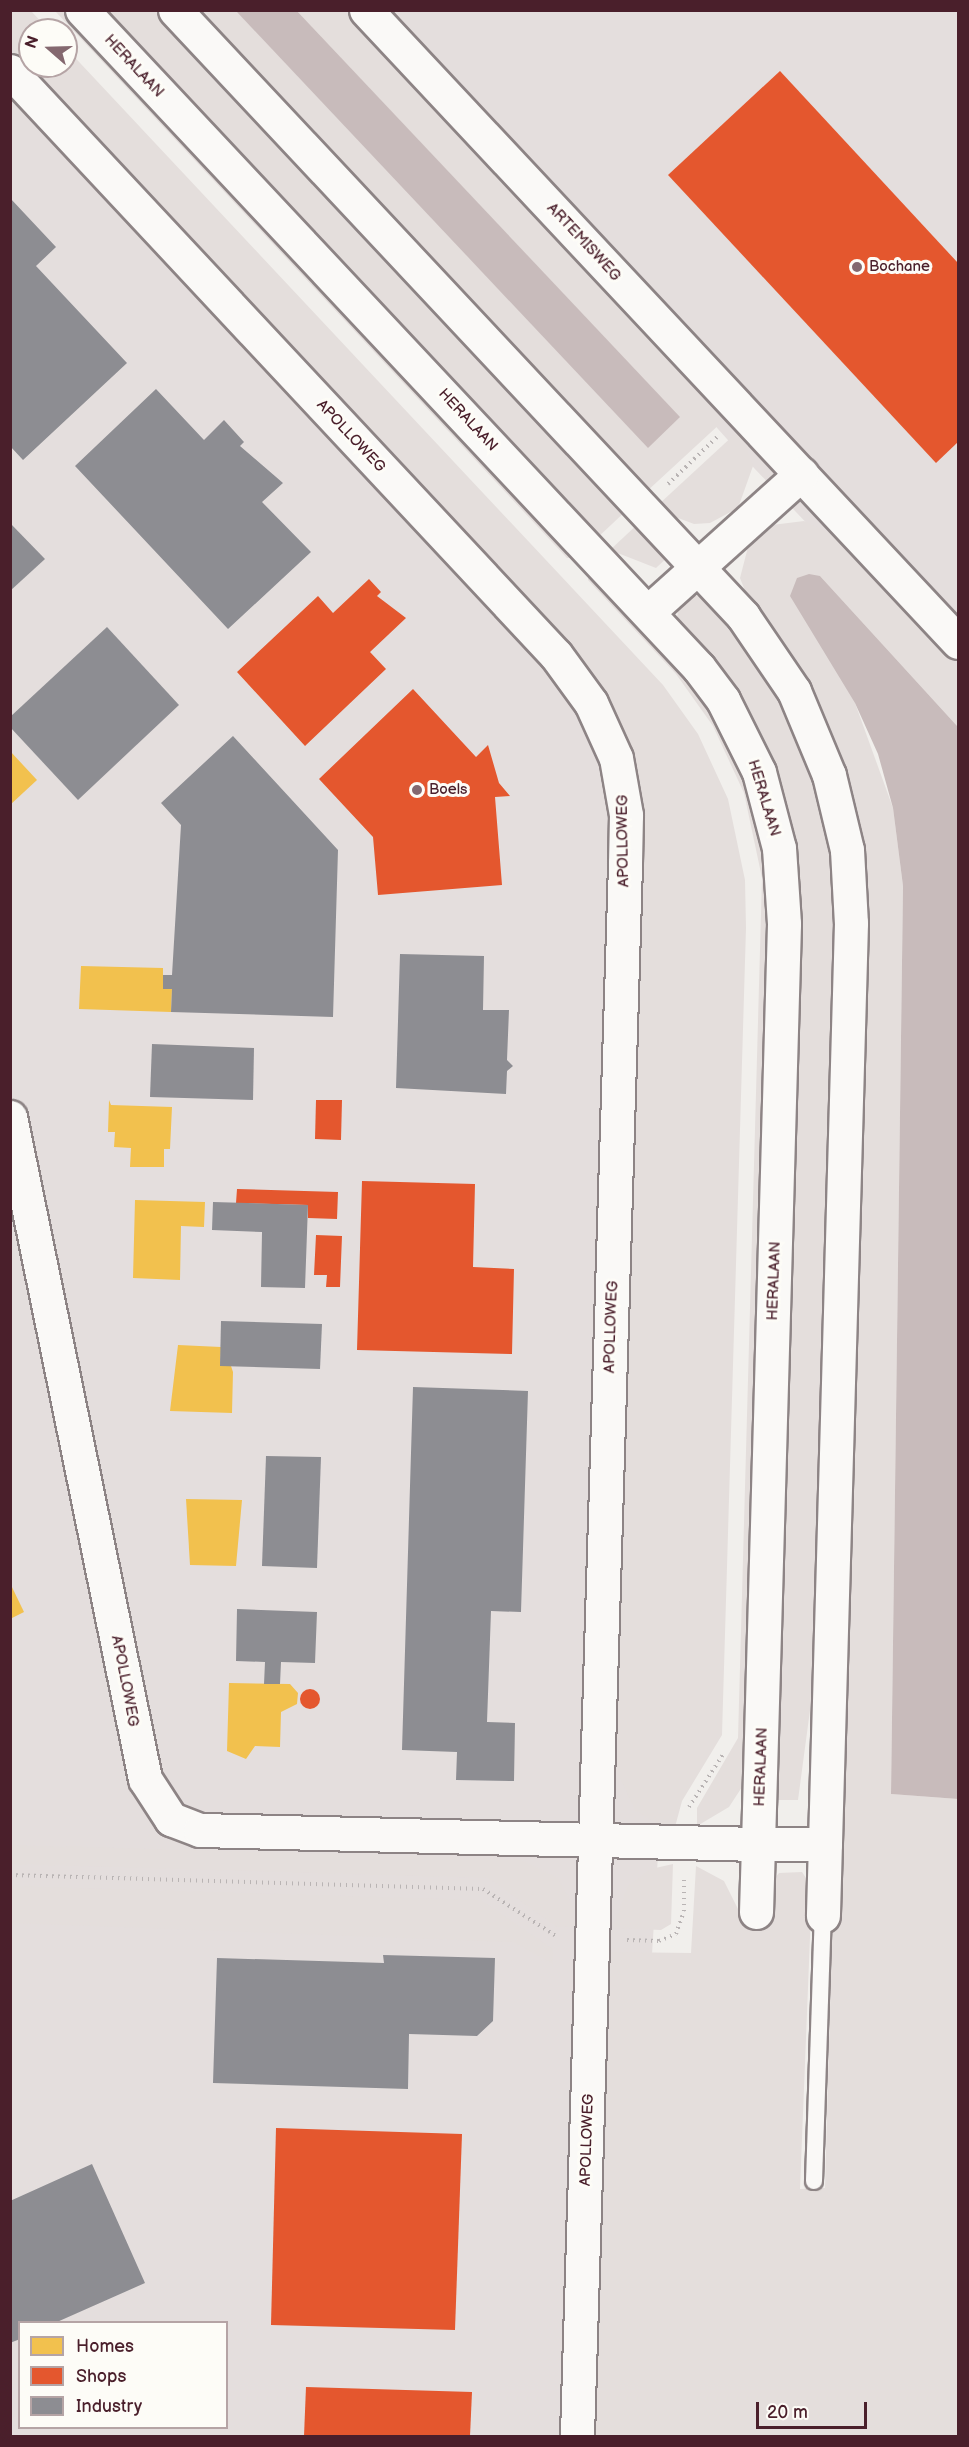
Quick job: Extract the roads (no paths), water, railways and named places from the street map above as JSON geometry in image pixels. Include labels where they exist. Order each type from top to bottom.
[{"type":"street","name":"HERALAAN","points":[[82,10],[649,611],[699,668],[744,736],[771,809],[783,886],[756,1912]]},
{"type":"street","points":[[175,10],[743,616],[794,691],[829,775],[847,850],[851,923],[823,1916]]},
{"type":"street","name":"ARTEMISWEG","points":[[366,10],[958,642]]},
{"type":"street","name":"APOLLOWEG","points":[[10,71],[556,655],[591,704],[616,758],[626,825],[577,2436]]},
{"type":"street","points":[[649,611],[801,474]]},
{"type":"street","name":"APOLLOWEG","points":[[10,1117],[145,1779],[160,1808],[200,1830],[596,1843]]},
{"type":"street","points":[[596,1843],[825,1844]]},
{"type":"lane","points":[[814,2181],[823,1916]]},
{"type":"place","name":"Bochane","points":[[857,267]]},
{"type":"place","name":"Boels","points":[[417,790]]}]
